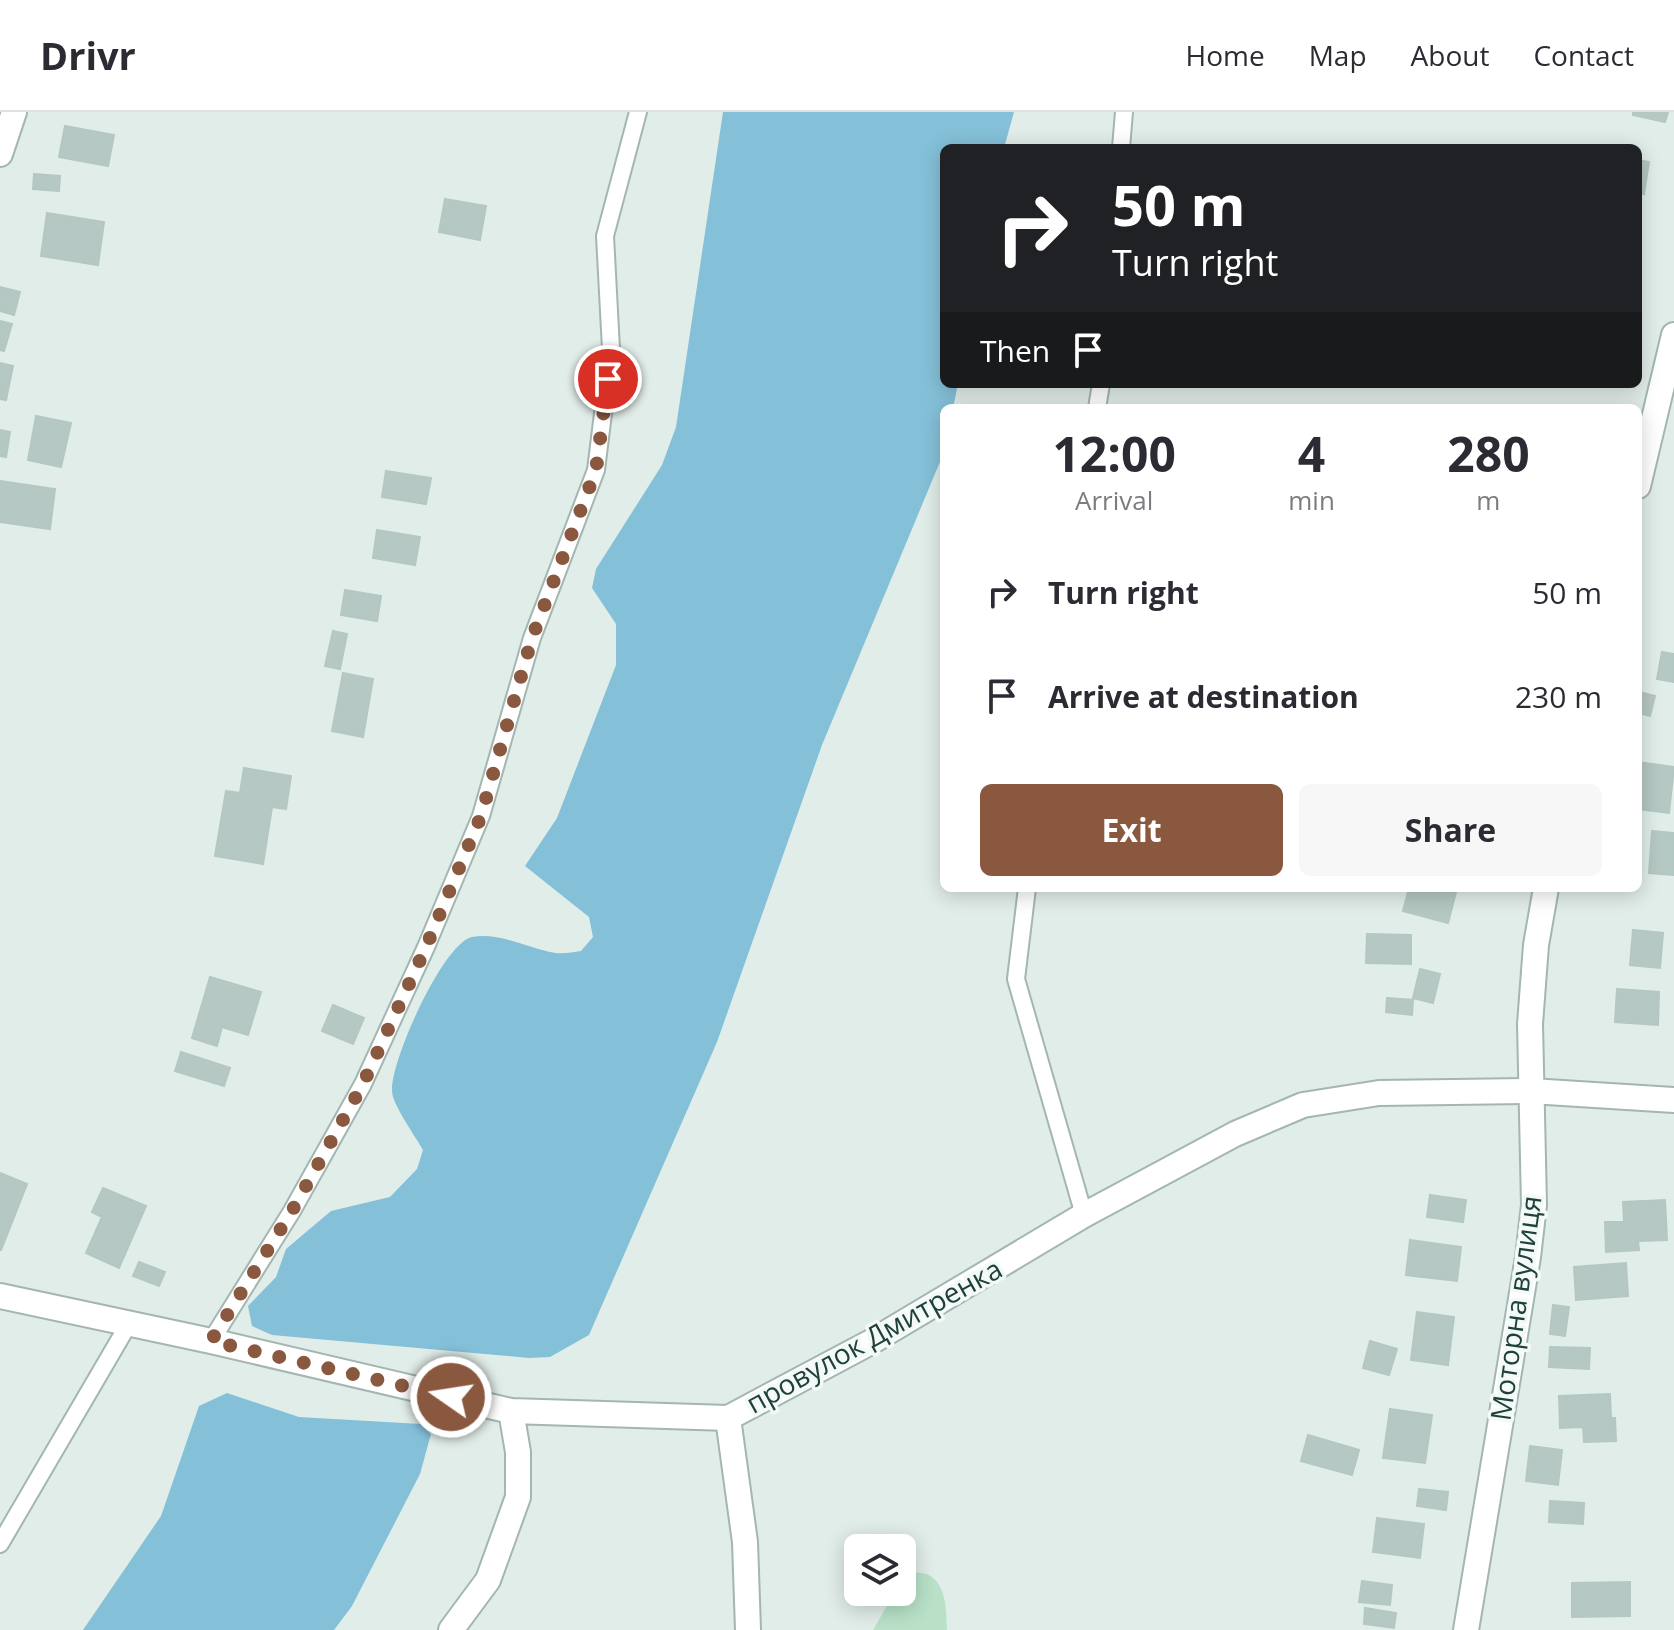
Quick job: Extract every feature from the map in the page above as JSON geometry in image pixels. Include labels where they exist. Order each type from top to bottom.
[{"type":"street","points":[[0,154],[14,112]]},
{"type":"street","points":[[1642,469],[1674,335]]},
{"type":"street","name":"Моторна вулиця","points":[[1466,1630],[1534,1205],[1530,1024],[1536,945],[1545,892]]},
{"type":"street","name":"провулок Дмитренка","points":[[0,1296],[211,1341],[511,1411],[728,1418],[871,1342],[1084,1215],[1235,1134],[1303,1105],[1379,1093],[1531,1091],[1674,1100]]},
{"type":"street","points":[[451,1630],[488,1580],[518,1497],[518,1452],[511,1411]]},
{"type":"street","points":[[728,1418],[745,1542],[748,1630]]},
{"type":"lane","points":[[211,1341],[292,1211],[363,1084],[426,947],[481,816],[532,638],[596,470],[611,349],[605,236],[638,112]]},
{"type":"lane","points":[[1121,144],[1124,112]]},
{"type":"lane","points":[[1027,892],[1016,979],[1084,1215]]},
{"type":"lane","points":[[0,1544],[128,1325]]},
{"type":"green space","points":[[916,1572],[934,1578],[944,1598],[947,1630],[873,1630],[887,1606],[916,1606]]},
{"type":"water","points":[[723,112],[1014,112],[1005,144],[940,144],[940,388],[957,388],[954,404],[940,404],[940,462],[822,745],[717,1042],[589,1335],[550,1357],[529,1358],[272,1335],[252,1326],[248,1306],[276,1277],[286,1249],[331,1211],[390,1197],[417,1169],[423,1150],[393,1097],[394,1076],[420,1005],[460,944],[472,937],[483,936],[562,953],[581,951],[593,937],[589,917],[525,866],[557,818],[616,665],[616,624],[592,588],[596,569],[662,465],[676,427]]},
{"type":"water","points":[[227,1393],[299,1417],[421,1424],[431,1434],[420,1474],[352,1606],[334,1630],[83,1630],[161,1516],[199,1406]]},
{"type":"building","points":[[1633,112],[1668,112],[1665,122],[1633,115]]},
{"type":"building","points":[[65,126],[114,135],[108,166],[59,157]]},
{"type":"building","points":[[1642,161],[1649,162],[1642,194]]},
{"type":"building","points":[[34,174],[60,176],[59,191],[33,189]]},
{"type":"building","points":[[445,199],[486,206],[480,240],[439,232]]},
{"type":"building","points":[[47,213],[104,222],[98,265],[41,256]]},
{"type":"building","points":[[0,287],[20,292],[14,315],[0,311]]},
{"type":"building","points":[[0,321],[12,324],[4,351],[0,350]]},
{"type":"building","points":[[0,363],[13,366],[6,400],[0,399]]},
{"type":"building","points":[[36,416],[71,423],[61,467],[28,460]]},
{"type":"building","points":[[0,430],[10,432],[6,457],[0,456]]},
{"type":"building","points":[[386,471],[431,478],[426,504],[382,497]]},
{"type":"building","points":[[0,481],[55,489],[50,529],[0,522]]},
{"type":"building","points":[[377,530],[420,537],[415,565],[373,558]]},
{"type":"building","points":[[345,590],[381,596],[377,621],[341,615]]},
{"type":"building","points":[[333,631],[347,634],[340,669],[325,666]]},
{"type":"building","points":[[1662,652],[1674,654],[1674,682],[1657,679]]},
{"type":"building","points":[[343,673],[373,679],[363,737],[332,731]]},
{"type":"building","points":[[1642,693],[1655,696],[1650,716],[1642,714]]},
{"type":"building","points":[[1642,763],[1674,767],[1669,813],[1642,810]]},
{"type":"building","points":[[244,768],[291,776],[286,809],[272,807],[263,864],[215,856],[226,791],[240,793]]},
{"type":"building","points":[[1652,831],[1674,833],[1674,875],[1649,873]]},
{"type":"building","points":[[1408,892],[1456,892],[1448,923],[1403,911]]},
{"type":"building","points":[[1633,930],[1663,933],[1660,968],[1630,965]]},
{"type":"building","points":[[1367,934],[1411,935],[1411,964],[1366,963]]},
{"type":"building","points":[[1420,969],[1440,974],[1433,1003],[1413,998]]},
{"type":"building","points":[[210,977],[261,992],[248,1035],[222,1027],[217,1046],[192,1038]]},
{"type":"building","points":[[1617,989],[1659,992],[1658,1025],[1615,1022]]},
{"type":"building","points":[[1387,998],[1413,1000],[1412,1015],[1386,1012]]},
{"type":"building","points":[[333,1005],[364,1018],[353,1044],[322,1031]]},
{"type":"building","points":[[181,1052],[230,1068],[224,1086],[175,1071]]},
{"type":"building","points":[[0,1173],[27,1184],[1,1250],[0,1250]]},
{"type":"building","points":[[103,1188],[146,1206],[119,1268],[86,1253],[102,1217],[92,1212]]},
{"type":"building","points":[[1430,1195],[1466,1200],[1463,1222],[1427,1217]]},
{"type":"building","points":[[1665,1200],[1667,1240],[1638,1241],[1639,1250],[1606,1252],[1605,1222],[1624,1222],[1623,1202]]},
{"type":"building","points":[[1410,1240],[1461,1247],[1457,1281],[1406,1275]]},
{"type":"building","points":[[139,1262],[165,1272],[159,1286],[133,1276]]},
{"type":"building","points":[[1626,1263],[1628,1296],[1576,1300],[1574,1267]]},
{"type":"building","points":[[1553,1305],[1569,1307],[1565,1336],[1550,1334]]},
{"type":"building","points":[[1417,1312],[1454,1317],[1448,1365],[1411,1360]]},
{"type":"building","points":[[1370,1341],[1397,1349],[1389,1375],[1363,1368]]},
{"type":"building","points":[[1550,1347],[1590,1348],[1589,1369],[1549,1367]]},
{"type":"building","points":[[1610,1394],[1616,1441],[1584,1442],[1583,1427],[1560,1428],[1559,1396]]},
{"type":"building","points":[[1390,1409],[1432,1415],[1425,1463],[1383,1458]]},
{"type":"building","points":[[1308,1435],[1359,1450],[1352,1475],[1301,1461]]},
{"type":"building","points":[[1530,1446],[1562,1450],[1558,1485],[1526,1481]]},
{"type":"building","points":[[1419,1489],[1448,1492],[1446,1510],[1417,1506]]},
{"type":"building","points":[[1550,1501],[1584,1503],[1583,1524],[1549,1522]]},
{"type":"building","points":[[1377,1518],[1424,1524],[1420,1558],[1373,1552]]},
{"type":"building","points":[[1362,1581],[1392,1585],[1390,1605],[1359,1602]]},
{"type":"building","points":[[1630,1582],[1630,1616],[1572,1617],[1572,1583]]},
{"type":"building","points":[[1365,1608],[1396,1613],[1394,1628],[1364,1624]]},
{"type":"route","points":[[451,1397],[211,1341],[292,1211],[363,1084],[426,947],[481,816],[532,638],[596,470],[608,379]]}]
